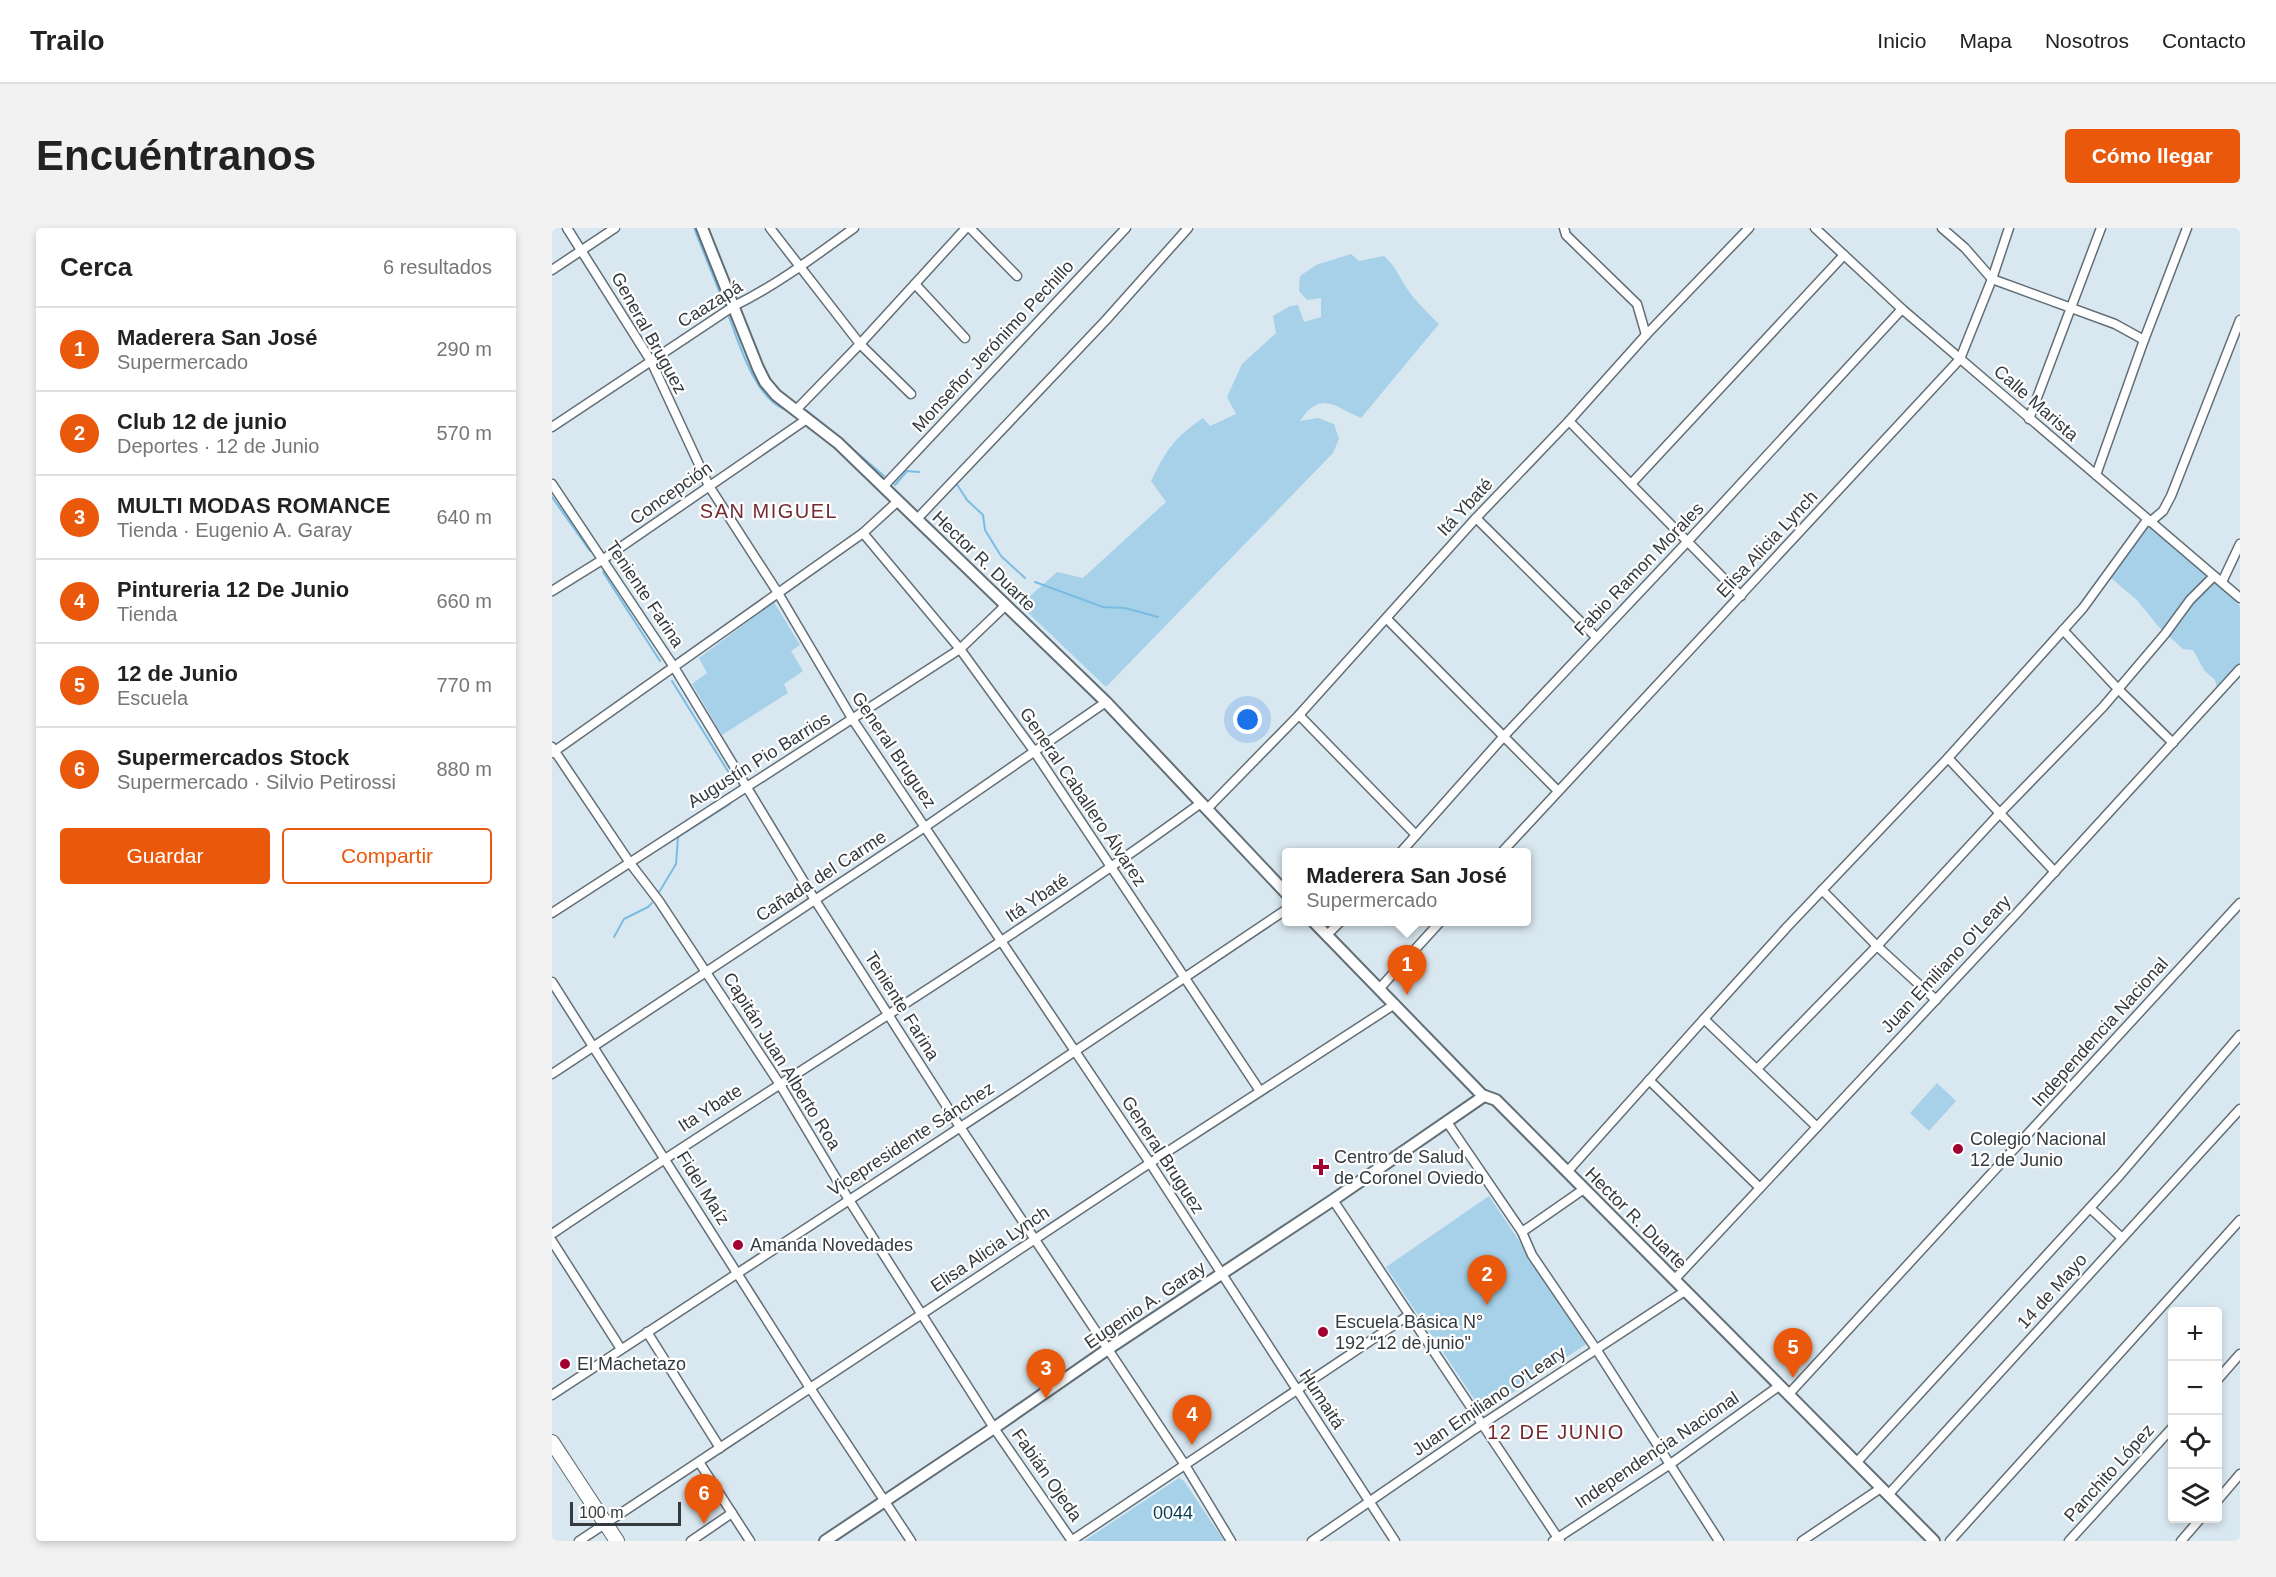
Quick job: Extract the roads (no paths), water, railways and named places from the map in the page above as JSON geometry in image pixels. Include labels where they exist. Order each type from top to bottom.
[{"type":"highway","points":[[552,1442],[617,1541]]},
{"type":"street","name":"General Bruguez","points":[[567,228],[651,362],[709,486],[778,593],[853,720],[1222,1274]]},
{"type":"street","points":[[552,270],[615,228]]},
{"type":"street","name":"Hector R. Duarte","points":[[702,228],[765,382],[776,395],[838,443],[1106,702],[1282,889]]},
{"type":"street","points":[[770,228],[860,344],[911,394]]},
{"type":"street","name":"Caazapá","points":[[552,427],[734,306],[801,266],[854,228]]},
{"type":"street","points":[[796,410],[968,228],[1017,276]]},
{"type":"street","name":"Monseñor Jerónimo Pechillo","points":[[884,487],[1126,228]]},
{"type":"street","points":[[917,519],[1106,320],[1188,228]]},
{"type":"street","points":[[1564,228],[1566,235],[1637,304],[1646,335]]},
{"type":"street","name":"Itá Ybaté","points":[[888,1014],[1204,806],[1299,715],[1476,518],[1749,228]]},
{"type":"street","name":"Calle Marista","points":[[1815,228],[1902,309],[2240,598]]},
{"type":"street","points":[[1942,228],[1972,255],[1992,279],[2115,324],[2144,340]]},
{"type":"street","name":"Elisa Alicia Lynch","points":[[1506,848],[1960,359],[1992,279],[2009,228]]},
{"type":"street","points":[[2029,419],[2101,228]]},
{"type":"street","points":[[2096,475],[2187,228]]},
{"type":"street","points":[[1631,484],[1844,255]]},
{"type":"street","points":[[915,284],[965,338]]},
{"type":"street","name":"Fabio Ramon Morales","points":[[1405,848],[1505,735],[1688,542],[1902,309]]},
{"type":"street","points":[[1567,1172],[1822,890],[1948,758],[2083,608],[2149,521],[2163,511],[2171,496],[2240,320]]},
{"type":"street","name":"Concepción","points":[[552,591],[602,560],[807,419]]},
{"type":"street","points":[[1569,421],[1741,596]]},
{"type":"street","name":"Teniente Farina","points":[[552,484],[674,667],[815,900],[960,1127],[1185,1465],[1231,1541]]},
{"type":"street","points":[[553,750],[863,533],[898,501]]},
{"type":"street","points":[[1476,518],[1596,637]]},
{"type":"street","name":"General Caballero Álvarez","points":[[863,533],[960,649],[1034,751],[1260,1091]]},
{"type":"street","points":[[2222,582],[2240,544]]},
{"type":"street","points":[[1757,1069],[1877,946],[2118,689],[2190,600],[2214,576]]},
{"type":"street","name":"Augustín Pio Barrios","points":[[552,913],[960,649],[1006,605]]},
{"type":"street","points":[[1387,619],[1558,790]]},
{"type":"street","points":[[2063,630],[2118,689],[2173,742]]},
{"type":"street","name":"Juan Emiliano O'Leary","points":[[1674,1280],[2055,872],[2240,669]]},
{"type":"street","name":"Cañada del Carme","points":[[552,1074],[926,827],[1106,702]]},
{"type":"street","points":[[1299,715],[1416,835]]},
{"type":"street","name":"Capitán Juan Alberto Roa","points":[[553,750],[656,898],[779,1083],[849,1200],[994,1428]]},
{"type":"street","points":[[1948,758],[2055,872]]},
{"type":"street","points":[[1822,890],[1877,946],[1936,1000]]},
{"type":"street","name":"Independencia Nacional","points":[[1788,1395],[2240,903]]},
{"type":"street","name":"Vicepresidente Sánchez","points":[[552,1395],[1282,912]]},
{"type":"street","name":"Hector R. Duarte","points":[[1318,926],[1485,1096],[1496,1100],[1934,1541]]},
{"type":"street","points":[[1327,936],[1336,926]]},
{"type":"street","points":[[1379,989],[1436,926]]},
{"type":"street","name":"Fidel Maíz","points":[[552,982],[810,1388],[911,1541]]},
{"type":"street","name":"Elisa Alicia Lynch","points":[[579,1541],[1149,1163],[1395,1004]]},
{"type":"street","name":"Ita Ybate","points":[[552,1234],[664,1158],[888,1014]]},
{"type":"street","points":[[1704,1019],[1817,1127]]},
{"type":"street","points":[[1856,1463],[2090,1208],[2240,1035]]},
{"type":"street","points":[[1649,1080],[1760,1188]]},
{"type":"street","name":"Eugenio A. Garay","points":[[825,1541],[1485,1096]]},
{"type":"street","name":"14 de Mayo","points":[[1802,1541],[1884,1492],[2240,1109]]},
{"type":"street","points":[[1447,1122],[1521,1232],[1532,1255],[1596,1349],[1719,1541]]},
{"type":"street","points":[[1521,1232],[1584,1189]]},
{"type":"street","points":[[1333,1200],[1557,1540]]},
{"type":"street","points":[[2090,1208],[2122,1238]]},
{"type":"street","points":[[1950,1541],[2240,1220]]},
{"type":"street","points":[[552,1241],[621,1349]]},
{"type":"street","name":"Humaitá","points":[[1222,1274],[1395,1541]]},
{"type":"street","name":"Juan Emiliano O'Leary","points":[[1312,1541],[1481,1425],[1685,1291]]},
{"type":"street","points":[[1072,1541],[1409,1315]]},
{"type":"street","points":[[647,1332],[720,1448]]},
{"type":"street","points":[[2222,1374],[2240,1354]]},
{"type":"street","name":"Independencia Nacional","points":[[1557,1540],[1670,1465],[1779,1386]]},
{"type":"street","name":"Fabián Ojeda","points":[[994,1428],[1072,1541]]},
{"type":"street","name":"Panchito López","points":[[2069,1541],[2168,1432]]},
{"type":"street","points":[[699,1462],[750,1541]]},
{"type":"street","points":[[2222,1494],[2240,1474]]},
{"type":"street","points":[[691,1541],[732,1513]]},
{"type":"street","points":[[2181,1541],[2197,1523]]},
{"type":"waterway","points":[[694,228],[725,306]]},
{"type":"waterway","points":[[729,317],[757,383],[775,404],[786,410]]},
{"type":"waterway","points":[[806,410],[837,435]]},
{"type":"waterway","points":[[841,439],[884,476]]},
{"type":"waterway","points":[[895,485],[907,471],[919,472]]},
{"type":"waterway","points":[[956,483],[967,500],[983,515],[985,530],[1001,556],[1025,578]]},
{"type":"waterway","points":[[552,497],[590,551]]},
{"type":"waterway","points":[[603,572],[660,661]]},
{"type":"waterway","points":[[1035,582],[1103,607],[1125,608],[1158,617]]},
{"type":"waterway","points":[[672,681],[734,781]]},
{"type":"waterway","points":[[658,894],[676,864],[678,837],[730,804]]},
{"type":"waterway","points":[[614,937],[624,919],[652,903]]},
{"type":"place","name":"Maderera San José","points":[[1407,995]]},
{"type":"place","name":"Colegio Nacional 12 de Junio","points":[[1958,1149]]},
{"type":"place","name":"Centro de Salud de Coronel Oviedo","points":[[1321,1167]]},
{"type":"place","name":"Amanda Novedades","points":[[738,1245]]},
{"type":"place","name":"Club 12 de junio","points":[[1487,1305]]},
{"type":"place","name":"Escuela Básica N° 192 \"12 de junio\"","points":[[1323,1332]]},
{"type":"place","name":"El Machetazo","points":[[565,1364]]},
{"type":"place","name":"12 de Junio","points":[[1793,1378]]},
{"type":"place","name":"MULTI MODAS ROMANCE","points":[[1046,1399]]},
{"type":"place","name":"Pintureria 12 De Junio","points":[[1192,1445]]},
{"type":"place","name":"Supermercados Stock","points":[[704,1524]]},
{"type":"district","name":"SAN MIGUEL","points":[[769,511]]},
{"type":"district","name":"12 DE JUNIO","points":[[1556,1432]]},
{"type":"park label","name":"0044","points":[[1173,1513]]}]
